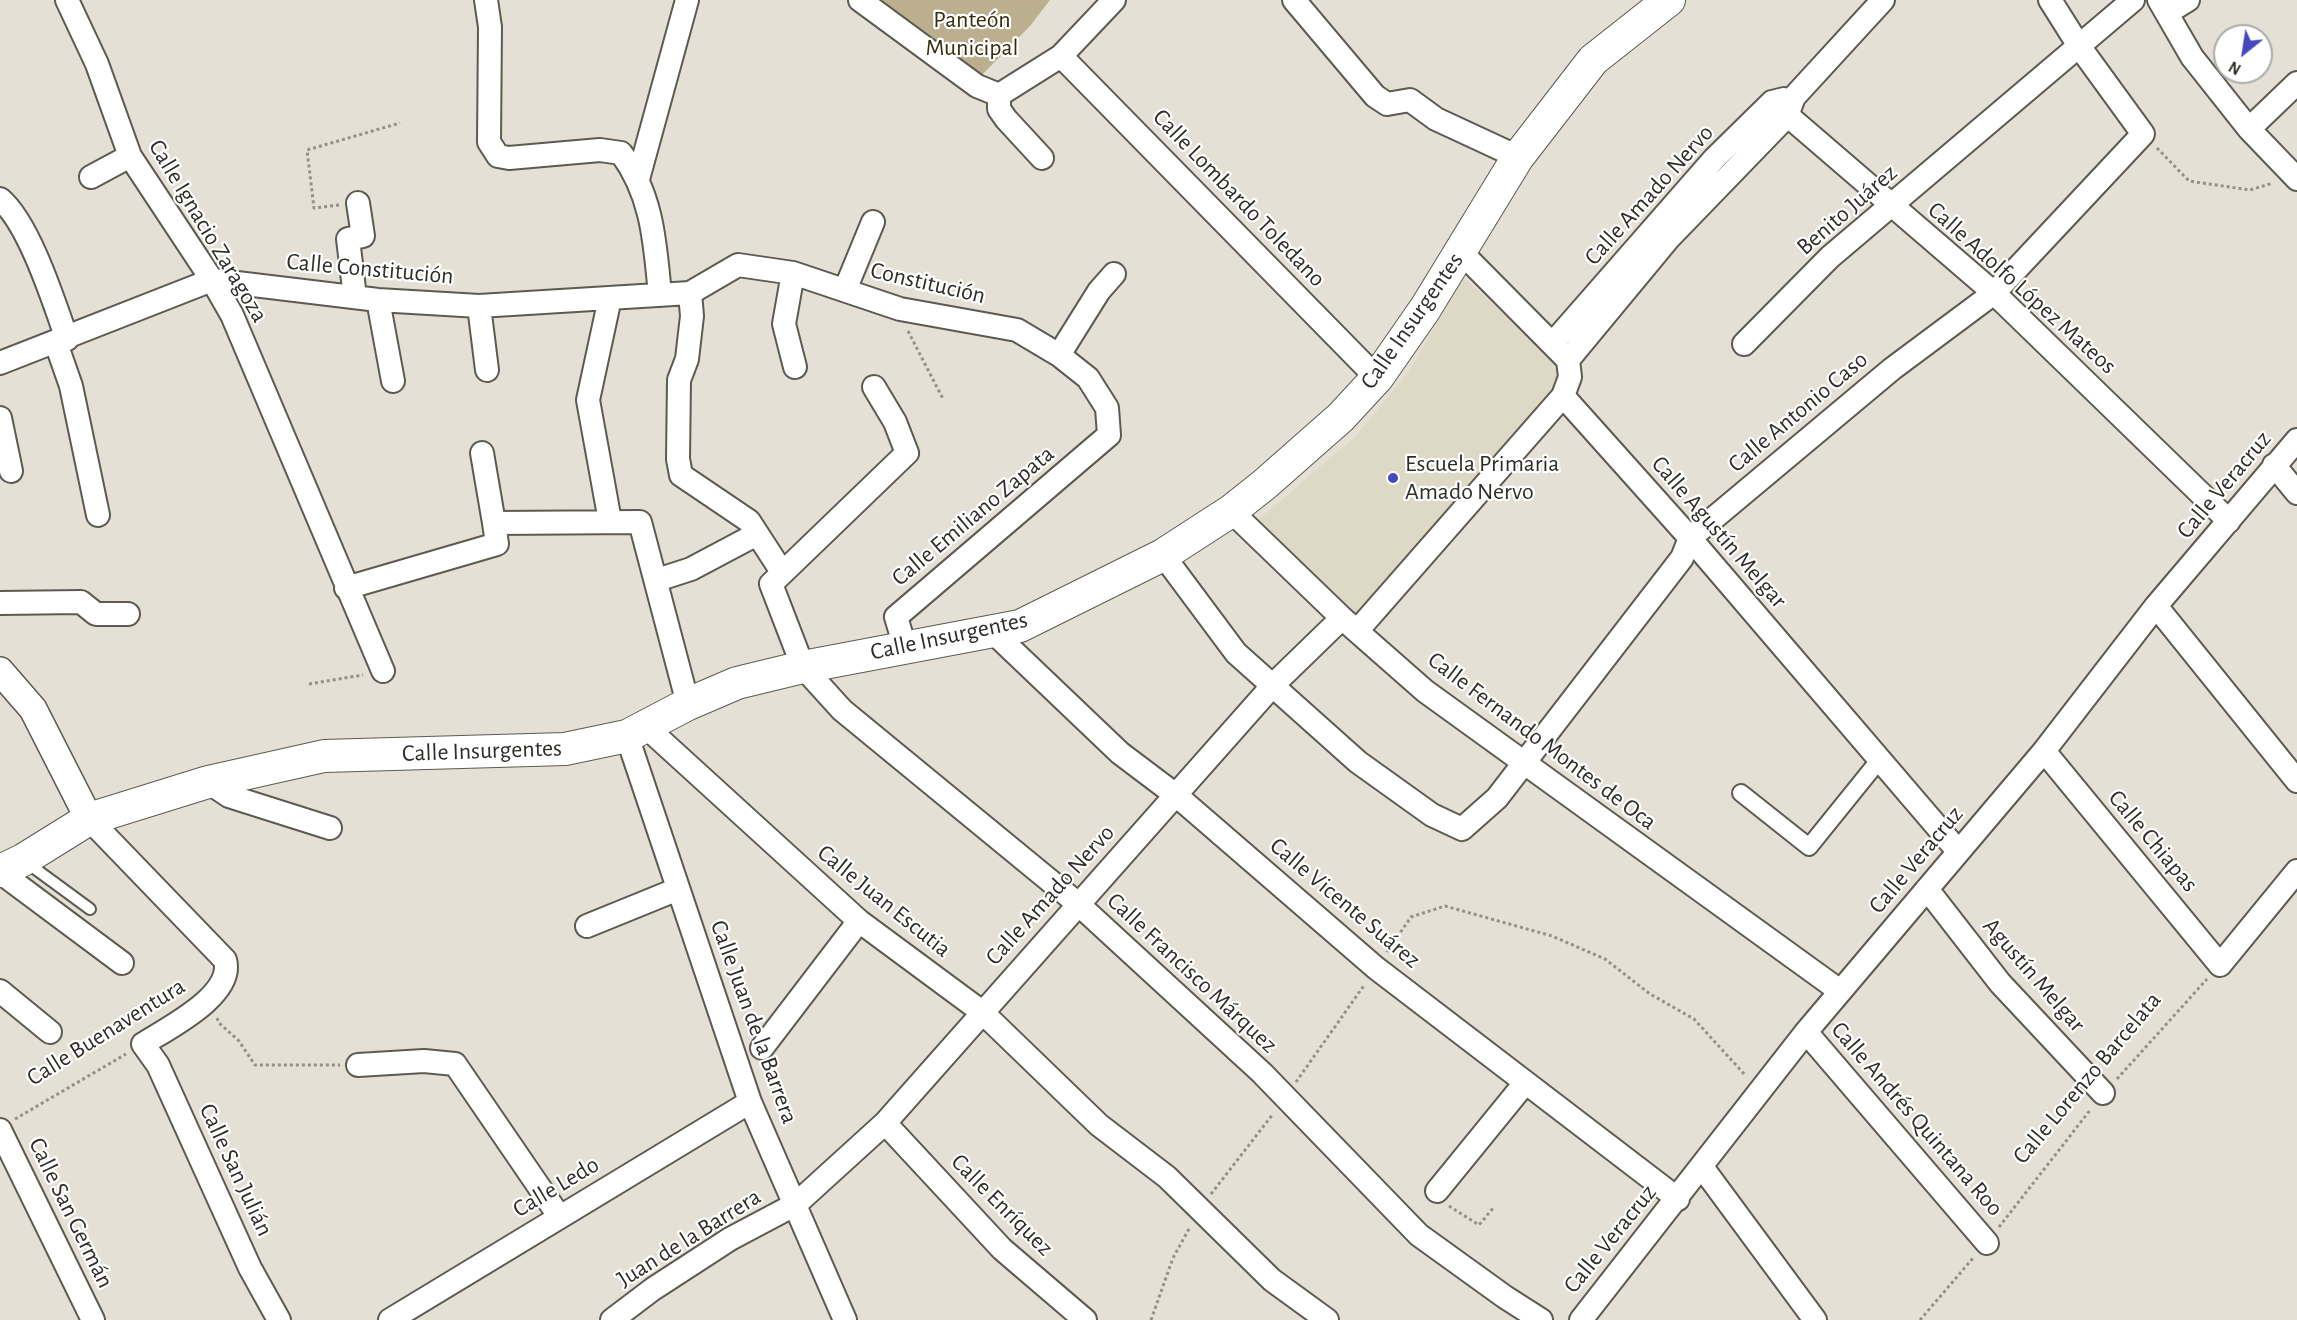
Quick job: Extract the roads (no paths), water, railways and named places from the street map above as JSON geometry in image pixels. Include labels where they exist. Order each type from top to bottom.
[{"type":"main road","name":"Calle Insurgentes","points":[[8,868],[89,819],[208,782],[324,756],[565,749],[636,731],[737,682],[803,667],[1020,626],[1163,555],[1231,511],[1341,417],[1377,378],[1518,157],[1593,60],[1669,0]]},
{"type":"street","name":"Calle Ignacio Zaragoza","points":[[67,0],[97,64],[130,156],[212,280],[232,315],[383,671]]},
{"type":"street","points":[[486,0],[490,27],[489,142],[498,156],[509,158],[600,150],[621,153],[638,180],[653,226],[660,295]]},
{"type":"street","points":[[638,180],[687,0]]},
{"type":"street","points":[[860,0],[977,86],[999,95]]},
{"type":"street","points":[[999,95],[1061,56],[1114,0]]},
{"type":"street","points":[[1294,0],[1375,96],[1387,104],[1410,100],[1436,119],[1518,157]]},
{"type":"street","name":"Calle Amado Nervo","points":[[1561,352],[1672,222],[1883,0]]},
{"type":"street","points":[[2050,0],[2079,46]]},
{"type":"street","name":"Benito Juárez","points":[[1744,344],[1830,257],[1991,123],[2133,0]]},
{"type":"street","points":[[2188,0],[2163,6],[2193,57],[2249,129],[2296,176]]},
{"type":"street","name":"Calle Antonio Caso","points":[[1274,684],[1358,762],[1432,815],[1462,828],[1497,798],[1682,558],[1690,538],[1892,369],[1995,293],[2143,134],[2079,46]]},
{"type":"street","name":"Calle Lombardo Toledano","points":[[1061,56],[1377,378]]},
{"type":"street","points":[[2249,129],[2297,83]]},
{"type":"street","points":[[999,95],[999,109],[1042,158]]},
{"type":"street","name":"Calle Adolfo López Mateos","points":[[1784,105],[1892,206],[1995,293],[2229,521]]},
{"type":"street","points":[[91,177],[130,156]]},
{"type":"street","points":[[0,199],[15,215],[51,293],[98,515]]},
{"type":"street","points":[[355,297],[348,239],[363,236],[358,203]]},
{"type":"street","points":[[845,290],[873,222]]},
{"type":"street","points":[[1460,251],[1561,352],[1570,377],[1563,396]]},
{"type":"street","name":"Constitución","points":[[690,293],[738,265],[793,273],[900,309],[1017,330],[1059,355],[1088,378],[1107,408],[1109,435]]},
{"type":"street","points":[[793,273],[784,324],[795,367]]},
{"type":"street","points":[[1059,355],[1099,291],[1114,274]]},
{"type":"street","name":"Calle Constitución","points":[[0,363],[62,341],[212,280],[378,300],[479,306],[690,293]]},
{"type":"street","points":[[690,293],[692,316],[688,349],[679,380],[678,459],[681,475],[749,521],[782,572]]},
{"type":"street","points":[[609,521],[588,400],[610,298]]},
{"type":"street","points":[[378,300],[393,381]]},
{"type":"street","points":[[479,306],[487,370]]},
{"type":"street","points":[[803,667],[771,584],[907,453],[895,423],[874,387]]},
{"type":"street","name":"Calle Amado Nervo","points":[[796,1204],[885,1123],[1077,903],[1177,796],[1274,684],[1350,625],[1563,396]]},
{"type":"street","name":"Calle Agustín Melgar","points":[[1563,396],[1690,538],[1958,851]]},
{"type":"street","points":[[0,418],[11,471]]},
{"type":"street","name":"Calle Emiliano Zapata","points":[[905,647],[896,617],[1109,435]]},
{"type":"street","name":"Calle Veracruz","points":[[1581,1320],[1806,1032],[2044,751],[2156,606],[2297,440]]},
{"type":"street","points":[[346,588],[497,544],[482,453]]},
{"type":"street","points":[[2274,465],[2297,494]]},
{"type":"street","name":"Calle Fernando Montes de Oca","points":[[1231,511],[1350,625],[1425,691],[1840,991]]},
{"type":"street","points":[[494,523],[640,522],[688,704]]},
{"type":"street","points":[[657,580],[691,569],[757,534]]},
{"type":"street","points":[[1163,555],[1236,653],[1274,684]]},
{"type":"street","points":[[0,603],[81,602],[96,614],[128,614]]},
{"type":"street","points":[[2156,606],[2297,781]]},
{"type":"street","name":"Calle Vicente Suárez","points":[[992,631],[1120,753],[1177,796],[1376,968],[1677,1199]]},
{"type":"street","name":"Calle Francisco Márquez","points":[[803,667],[842,711],[1077,903],[1262,1074],[1419,1235],[1541,1320]]},
{"type":"street","points":[[0,671],[33,709],[89,819]]},
{"type":"street","name":"Calle Juan de la Barrera","points":[[636,731],[678,889],[750,1102],[845,1320]]},
{"type":"street","name":"Calle Juan Escutia","points":[[636,731],[859,921],[982,1012],[1099,1125],[1167,1177],[1272,1280],[1327,1320]]},
{"type":"street","name":"Calle Chiapas","points":[[2044,751],[2220,964],[2297,871]]},
{"type":"street","points":[[1741,793],[1809,847],[1880,759]]},
{"type":"street","points":[[208,782],[229,796],[330,828]]},
{"type":"street","name":"Calle Buenaventura","points":[[89,819],[199,931],[225,960],[228,969],[210,999],[143,1044]]},
{"type":"street","points":[[8,868],[122,963]]},
{"type":"street","points":[[587,926],[678,889]]},
{"type":"street","name":"Agustín Melgar","points":[[1927,889],[2000,983],[2103,1093]]},
{"type":"street","points":[[762,1048],[859,921]]},
{"type":"street","points":[[0,991],[50,1032]]},
{"type":"street","name":"Calle Andrés Quintana Roo","points":[[1806,1032],[1987,1243]]},
{"type":"street","name":"Calle San Julián","points":[[143,1044],[158,1065],[250,1268],[279,1320]]},
{"type":"street","points":[[358,1065],[424,1060],[455,1064],[560,1216]]},
{"type":"street","points":[[1437,1191],[1525,1083]]},
{"type":"street","name":"Calle Ledo","points":[[390,1320],[750,1102]]},
{"type":"street","name":"Calle Enríquez","points":[[885,1123],[1002,1249],[1085,1320]]},
{"type":"street","name":"Calle San Germán","points":[[5,1126],[93,1320]]},
{"type":"street","points":[[1702,1167],[1815,1320]]},
{"type":"street","name":"Juan de la Barrera","points":[[612,1320],[653,1289],[730,1239],[796,1204]]},
{"type":"lane","points":[[8,868],[90,909]]},
{"type":"place","name":"Escuela Primaria Amado Nervo","points":[[1393,478]]},
{"type":"park label","name":"Panteón Municipal","points":[[972,34]]}]
